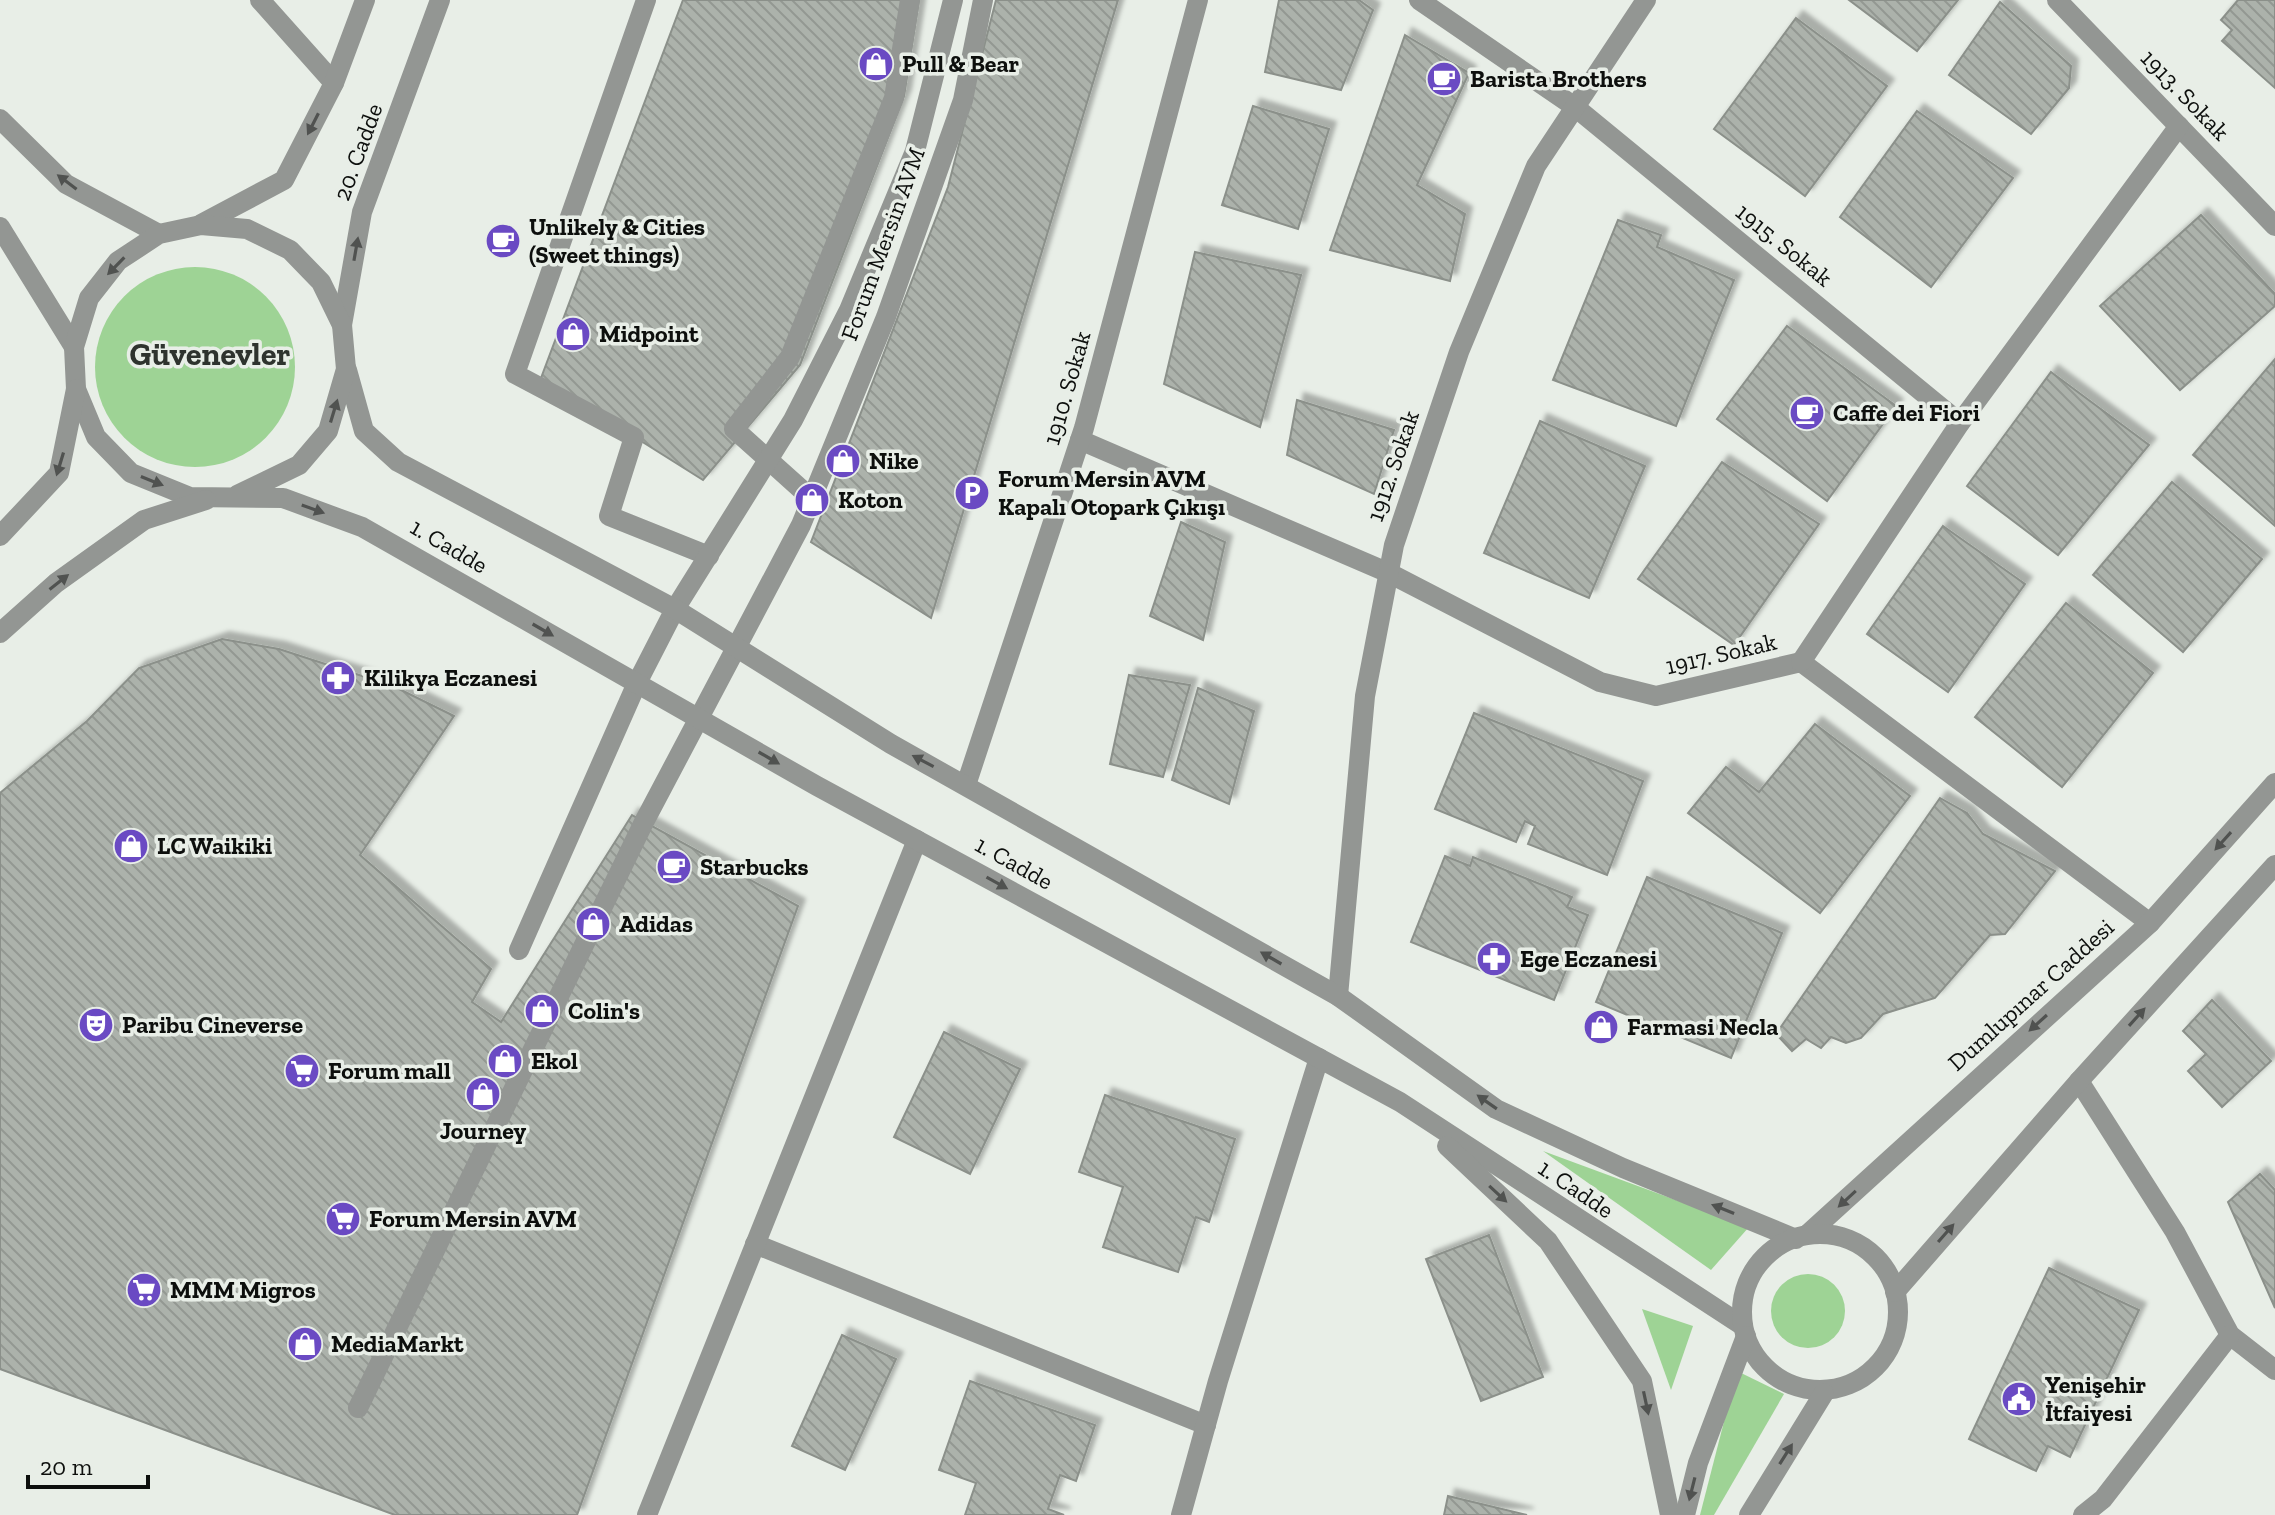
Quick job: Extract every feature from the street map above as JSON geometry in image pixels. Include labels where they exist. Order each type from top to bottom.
[{"type":"street","points":[[260,0],[334,83]]},
{"type":"street","name":"20. Cadde","points":[[201,225],[284,180],[334,83],[365,0]]},
{"type":"street","name":"20. Cadde","points":[[342,325],[362,212],[440,0]]},
{"type":"street","points":[[646,0],[515,374],[634,437],[609,516],[709,556]]},
{"type":"street","name":"Forum Mersin AVM","points":[[812,499],[734,429],[790,357],[894,98],[910,0]]},
{"type":"street","name":"Forum Mersin AVM","points":[[519,950],[637,683],[675,609],[793,420],[849,310],[915,151],[953,0]]},
{"type":"street","name":"Forum Mersin AVM","points":[[358,1408],[644,822],[801,525],[886,317],[963,100],[983,0]]},
{"type":"street","name":"1910. Sokak","points":[[966,785],[1080,440],[1198,0]]},
{"type":"street","name":"1915. Sokak","points":[[1419,0],[1575,107],[1960,423]]},
{"type":"street","name":"1912. Sokak","points":[[1338,996],[1365,696],[1394,545],[1459,352],[1536,166],[1646,0]]},
{"type":"street","name":"1913. Sokak","points":[[2057,0],[2275,226]]},
{"type":"street","points":[[0,119],[66,184],[159,234]]},
{"type":"street","points":[[1801,662],[1960,423],[2179,126]]},
{"type":"street","points":[[0,536],[59,473],[76,389],[74,347],[89,298],[118,261],[159,234],[201,225],[247,229],[290,250],[321,282],[342,325],[346,369],[328,431],[299,465],[228,496],[144,520],[56,583],[0,633]]},
{"type":"street","points":[[0,227],[74,347]]},
{"type":"street","name":"1. Cadde","points":[[346,369],[364,431],[398,462],[675,609],[891,744],[1338,996],[1496,1109],[1623,1168],[1802,1237]]},
{"type":"street","points":[[76,389],[96,437],[131,473],[190,497],[228,496]]},
{"type":"street","name":"1917. Sokak","points":[[1080,440],[1389,573],[1600,682],[1656,696],[1801,662],[2150,923]]},
{"type":"street","name":"1. Cadde","points":[[228,496],[283,498],[362,527],[917,840],[1400,1102],[1745,1331]]},
{"type":"street","name":"Dumlupınar Caddesi","points":[[1802,1237],[2150,923],[2275,783]]},
{"type":"street","points":[[647,1515],[917,840]]},
{"type":"street","points":[[1895,1292],[2079,1081],[2275,865]]},
{"type":"street","points":[[1181,1515],[1319,1058]]},
{"type":"street","points":[[2079,1081],[2175,1232],[2230,1335],[2275,1370]]},
{"type":"street","points":[[1400,1102],[1548,1241],[1642,1381],[1670,1515]]},
{"type":"street","points":[[1831,1235],[1853,1241],[1873,1254],[1887,1272],[1895,1292],[1898,1320],[1890,1346],[1875,1368],[1853,1383],[1824,1393],[1783,1381],[1764,1367],[1745,1331],[1742,1301],[1750,1277],[1764,1257],[1802,1237],[1831,1235]]},
{"type":"street","points":[[755,1244],[1206,1425]]},
{"type":"street","points":[[1685,1515],[1698,1463],[1745,1331]]},
{"type":"street","points":[[2083,1515],[2103,1499],[2230,1335]]},
{"type":"street","points":[[1749,1515],[1824,1393]]},
{"type":"green space","points":[[175,268],[215,268],[251,283],[279,311],[294,347],[294,387],[279,423],[251,451],[215,466],[175,466],[139,451],[111,423],[96,387],[96,347],[111,311],[139,283]]},
{"type":"green space","points":[[1543,1151],[1749,1227],[1711,1270]]},
{"type":"green space","points":[[1801,1274],[1815,1274],[1829,1280],[1839,1290],[1845,1311],[1843,1325],[1829,1342],[1815,1348],[1801,1348],[1787,1342],[1777,1332],[1771,1318],[1771,1304],[1777,1290],[1787,1280]]},
{"type":"green space","points":[[1642,1309],[1693,1326],[1671,1390]]},
{"type":"green space","points":[[1737,1371],[1784,1394],[1714,1515],[1700,1515]]},
{"type":"building","points":[[683,0],[919,0],[904,96],[800,365],[703,480],[541,378]]},
{"type":"building","points":[[996,0],[1118,0],[931,618],[811,542],[948,187]]},
{"type":"building","points":[[1279,0],[1359,0],[1373,10],[1341,90],[1265,72]]},
{"type":"building","points":[[1849,0],[1958,0],[1917,51]]},
{"type":"building","points":[[2238,0],[2275,0],[2275,88],[2222,41],[2232,30],[2221,20]]},
{"type":"building","points":[[2000,2],[2071,66],[2069,88],[2031,134],[1949,75]]},
{"type":"building","points":[[1796,18],[1887,86],[1805,196],[1714,129]]},
{"type":"building","points":[[1405,35],[1469,73],[1417,185],[1465,214],[1450,281],[1330,250]]},
{"type":"building","points":[[1253,106],[1329,129],[1298,229],[1222,205]]},
{"type":"building","points":[[1917,111],[2013,178],[1931,287],[1840,217]]},
{"type":"building","points":[[2201,215],[2275,294],[2275,306],[2180,390],[2100,306]]},
{"type":"building","points":[[1618,220],[1661,235],[1657,247],[1734,280],[1676,426],[1553,380]]},
{"type":"building","points":[[1195,252],[1301,275],[1260,427],[1164,384]]},
{"type":"building","name":"Caffe dei Fiori","points":[[1787,326],[1896,406],[1827,501],[1717,419]]},
{"type":"building","points":[[2275,359],[2275,526],[2193,455]]},
{"type":"building","points":[[2051,372],[2149,445],[2058,555],[1967,486]]},
{"type":"building","points":[[1297,400],[1394,430],[1374,494],[1287,455]]},
{"type":"building","points":[[1540,421],[1645,466],[1589,598],[1484,553]]},
{"type":"building","points":[[1722,462],[1819,524],[1734,645],[1638,579]]},
{"type":"building","points":[[2172,482],[2262,559],[2183,652],[2093,575]]},
{"type":"building","points":[[1181,522],[1225,542],[1203,640],[1150,616]]},
{"type":"building","points":[[1943,526],[2025,584],[1948,692],[1867,634]]},
{"type":"building","points":[[2066,603],[2153,673],[2062,787],[1975,717]]},
{"type":"building","name":"Forum Mersin AVM","points":[[222,639],[279,649],[393,686],[454,716],[360,855],[491,969],[472,1002],[501,1022],[632,815],[798,906],[577,1515],[395,1515],[0,1369],[0,793],[87,721],[139,668]]},
{"type":"building","points":[[1129,675],[1190,685],[1163,777],[1110,764]]},
{"type":"building","points":[[1198,688],[1254,711],[1229,804],[1172,780]]},
{"type":"building","points":[[1474,713],[1643,781],[1607,875],[1528,844],[1535,826],[1525,821],[1516,842],[1435,809]]},
{"type":"building","points":[[1815,724],[1910,796],[1820,913],[1688,813],[1726,767],[1759,792]]},
{"type":"building","points":[[1940,798],[1967,813],[1983,834],[2055,871],[2005,934],[1990,935],[1935,998],[1883,1014],[1861,1038],[1846,1043],[1831,1037],[1821,1048],[1806,1039],[1792,1051],[1776,1034]]},
{"type":"building","points":[[1445,856],[1470,866],[1473,857],[1572,897],[1567,907],[1588,915],[1554,1000],[1411,942]]},
{"type":"building","points":[[1647,877],[1782,933],[1731,1058],[1596,1002]]},
{"type":"building","points":[[2212,1000],[2271,1061],[2222,1107],[2188,1071],[2206,1054],[2183,1031]]},
{"type":"building","points":[[944,1032],[1020,1069],[970,1174],[894,1137]]},
{"type":"building","points":[[1105,1095],[1235,1139],[1209,1222],[1196,1217],[1178,1272],[1103,1247],[1123,1187],[1079,1172]]},
{"type":"building","points":[[2260,1174],[2275,1190],[2275,1308],[2228,1202]]},
{"type":"building","points":[[1489,1235],[1543,1377],[1481,1401],[1426,1259]]},
{"type":"building","points":[[2049,1268],[2139,1310],[2070,1457],[2048,1446],[2036,1471],[1969,1439]]},
{"type":"building","points":[[842,1335],[896,1359],[845,1470],[792,1446]]},
{"type":"building","points":[[970,1381],[1095,1425],[1076,1481],[1060,1475],[1048,1509],[1064,1515],[965,1515],[976,1483],[939,1470]]},
{"type":"building","points":[[1448,1496],[1527,1515],[1444,1515]]},
{"type":"place","name":"Pull & Bear","points":[[876,64]]},
{"type":"place","name":"Barista Brothers","points":[[1444,79]]},
{"type":"place","name":"Unlikely & Cities (Sweet things)","points":[[503,241]]},
{"type":"place","name":"Midpoint","points":[[573,334]]},
{"type":"place","name":"Caffe dei Fiori","points":[[1807,413]]},
{"type":"place","name":"Nike","points":[[843,461]]},
{"type":"place","name":"Forum Mersin AVM Kapalı Otopark Çıkışı","points":[[972,493]]},
{"type":"place","name":"Koton","points":[[812,500]]},
{"type":"place","name":"Kilikya Eczanesi","points":[[338,678]]},
{"type":"place","name":"LC Waikiki","points":[[131,846]]},
{"type":"place","name":"Starbucks","points":[[674,867]]},
{"type":"place","name":"Adidas","points":[[593,924]]},
{"type":"place","name":"Ege Eczanesi","points":[[1494,959]]},
{"type":"place","name":"Colin's","points":[[542,1011]]},
{"type":"place","name":"Paribu Cineverse","points":[[96,1025]]},
{"type":"place","name":"Farmasi Necla","points":[[1601,1027]]},
{"type":"place","name":"Ekol","points":[[505,1061]]},
{"type":"place","name":"Forum mall","points":[[302,1071]]},
{"type":"place","name":"Journey","points":[[483,1094]]},
{"type":"place","name":"Forum Mersin AVM","points":[[343,1219]]},
{"type":"place","name":"MMM Migros","points":[[144,1290]]},
{"type":"place","name":"MediaMarkt","points":[[305,1344]]},
{"type":"place","name":"Yenişehir İtfaiyesi","points":[[2019,1399]]},
{"type":"district","name":"Güvenevler","points":[[210,354]]}]
